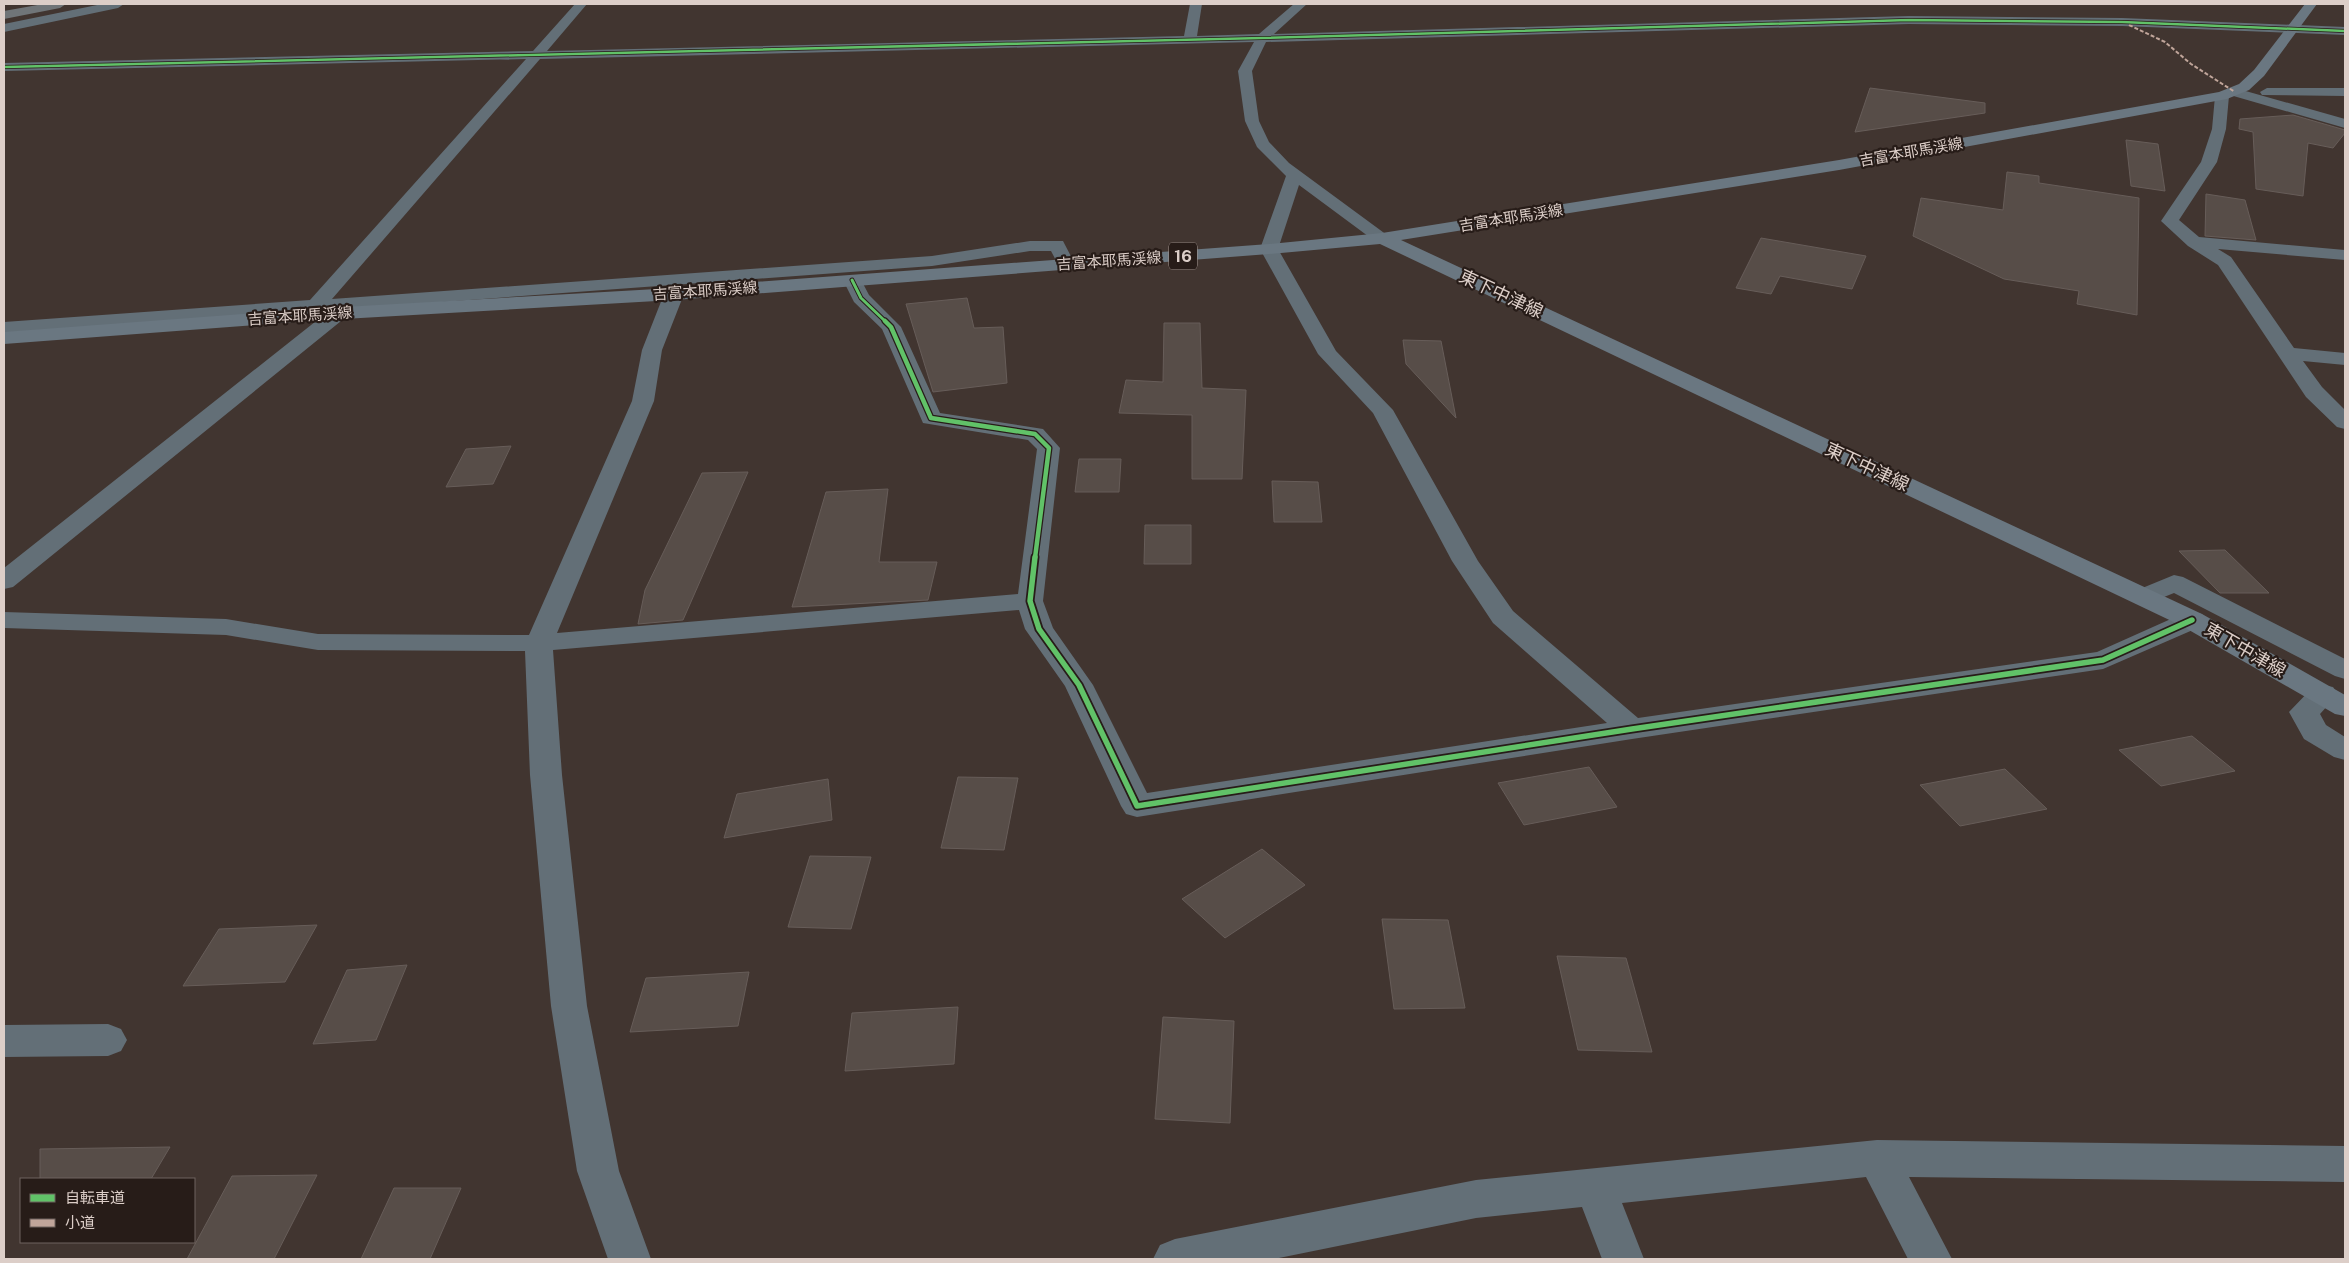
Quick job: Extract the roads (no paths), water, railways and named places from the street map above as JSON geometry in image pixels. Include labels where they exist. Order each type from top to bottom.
[{"type":"highway","points":[[4,9],[32,4]]},
{"type":"highway","points":[[4,15],[60,4]]},
{"type":"main road","points":[[2234,92],[2259,73],[2291,28],[2311,4]]},
{"type":"main road","name":"吉富本耶馬渓線","points":[[1066,264],[1269,249],[1382,238],[1839,165],[2234,92]]},
{"type":"main road","name":"東下中津線","points":[[1382,238],[2192,620],[2334,701]]},
{"type":"main road","name":"吉富本耶馬渓線","points":[[4,338],[312,310],[339,313],[674,294],[852,280],[933,268]]},
{"type":"street","points":[[4,28],[118,4]]},
{"type":"street","points":[[312,310],[581,4]]},
{"type":"street","points":[[1190,39],[1196,4]]},
{"type":"street","points":[[1301,4],[1262,38],[1245,71],[1252,122],[1262,144],[1283,166],[1382,238]]},
{"type":"street","points":[[2099,8],[2122,22]]},
{"type":"street","points":[[4,67],[534,56],[1909,20],[2122,22],[2291,28],[2345,32]]},
{"type":"street","points":[[2234,92],[2345,92]]},
{"type":"street","points":[[2234,92],[2345,124]]},
{"type":"street","points":[[2234,92],[2219,129],[2209,162],[2170,221],[2194,242],[2225,261],[2314,392],[2345,422]]},
{"type":"street","points":[[1295,174],[1269,249],[1328,354],[1382,410],[1465,561],[1503,617],[1632,729]]},
{"type":"street","points":[[2194,242],[2345,255]]},
{"type":"street","points":[[4,328],[312,310],[933,268],[1030,246],[1057,245],[1066,264]]},
{"type":"street","points":[[852,280],[861,298],[891,328],[931,418],[1035,434],[1048,448],[1030,602],[1039,629],[1079,685],[1137,806],[1632,729],[2103,660],[2192,620]]},
{"type":"street","points":[[629,1259],[598,1171],[569,1006],[546,775],[539,644],[643,401],[652,350],[674,294]]},
{"type":"street","points":[[4,582],[339,313]]},
{"type":"street","points":[[2287,352],[2345,360]]},
{"type":"street","points":[[2144,597],[2174,583],[2345,670]]},
{"type":"street","points":[[4,620],[226,627],[318,642],[539,644],[1030,602]]},
{"type":"street","points":[[2334,701],[2304,712],[2315,732],[2345,750]]},
{"type":"street","points":[[4,1041],[108,1040]]},
{"type":"street","points":[[1877,1158],[1931,1259]]},
{"type":"street","points":[[1175,1259],[1476,1200],[1595,1186],[1877,1158],[2345,1164]]},
{"type":"street","points":[[1595,1186],[1623,1259]]}]
